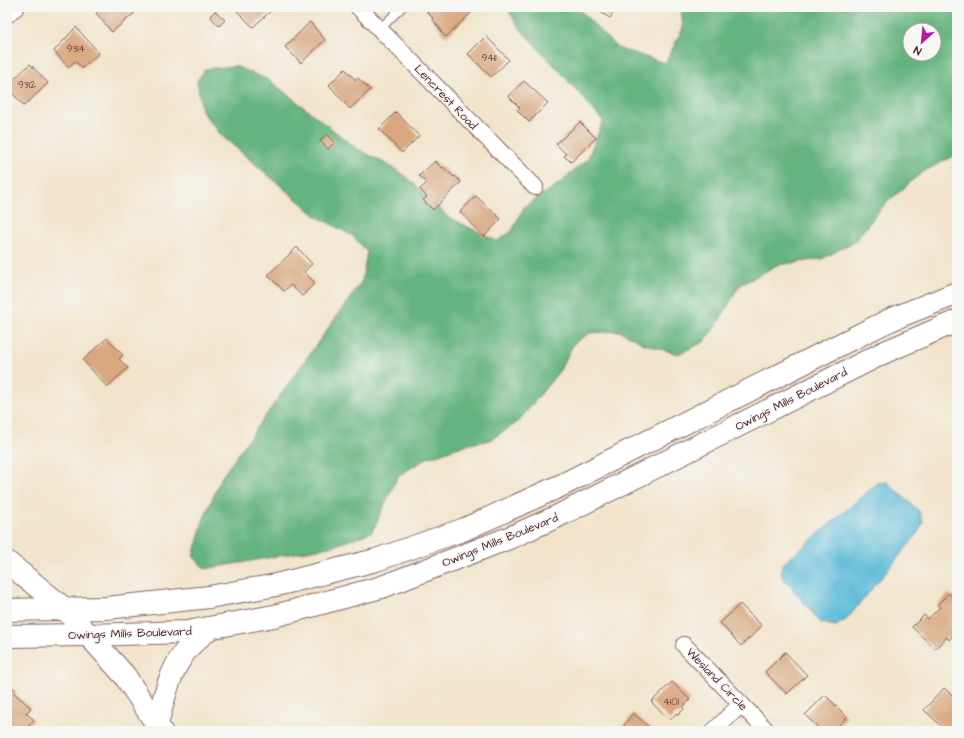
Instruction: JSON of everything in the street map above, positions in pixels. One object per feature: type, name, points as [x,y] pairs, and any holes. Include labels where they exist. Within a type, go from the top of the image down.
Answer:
[{"type":"main road","name":"Owings Mills Boulevard","points":[[7,610],[106,608],[209,597],[276,585],[376,560],[465,529],[562,485],[890,320],[957,293]]},
{"type":"main road","name":"Owings Mills Boulevard","points":[[7,636],[187,632],[274,616],[382,587],[509,538],[563,514],[886,352],[957,321]]},
{"type":"main road","points":[[7,562],[66,610],[125,676],[159,728]]},
{"type":"main road","points":[[159,728],[166,691],[174,670],[189,647],[211,627]]},
{"type":"street","points":[[7,15],[16,7]]},
{"type":"street","name":"Lencrest Road","points":[[358,7],[535,188]]},
{"type":"street","name":"Wesland Circle","points":[[684,645],[767,731]]},
{"type":"street","points":[[714,731],[742,704]]},
{"type":"lane","points":[[380,29],[402,7]]},
{"type":"green space","points":[[506,7],[577,7],[617,48],[665,63],[683,28],[681,7],[957,7],[957,154],[921,173],[883,206],[855,241],[822,259],[777,265],[739,286],[720,320],[704,342],[678,354],[644,344],[620,331],[590,333],[574,343],[560,370],[518,422],[490,440],[462,446],[427,458],[398,476],[372,532],[330,547],[205,569],[193,556],[203,521],[221,478],[362,281],[367,252],[353,236],[316,216],[221,135],[202,111],[197,81],[205,69],[235,66],[269,80],[356,148],[407,177],[448,217],[497,241],[512,231],[524,207],[560,183],[588,158],[603,121],[565,77],[521,30]]},
{"type":"water","points":[[887,482],[919,511],[923,522],[916,536],[847,619],[836,626],[821,623],[785,580],[781,574],[782,565],[878,483]]},
{"type":"building","points":[[103,7],[134,7],[137,11],[112,32],[96,13]]},
{"type":"building","points":[[233,7],[275,7],[253,27]]},
{"type":"building","points":[[430,7],[465,7],[471,13],[446,37],[440,31],[441,30],[432,19],[433,18],[426,11]]},
{"type":"building","points":[[592,7],[617,7],[610,18]]},
{"type":"building","points":[[215,11],[225,20],[219,26],[210,16]]},
{"type":"building","points":[[310,22],[325,40],[301,63],[285,47]]},
{"type":"building","points":[[76,27],[99,53],[82,68],[75,61],[68,67],[54,51]]},
{"type":"building","points":[[486,36],[509,60],[491,77],[468,54]]},
{"type":"building","points":[[30,64],[48,83],[24,106],[7,86]]},
{"type":"building","points":[[345,69],[356,80],[358,78],[370,90],[350,109],[329,85]]},
{"type":"building","points":[[524,81],[548,103],[529,122],[517,110],[520,108],[508,96]]},
{"type":"building","points":[[396,112],[419,136],[402,153],[379,129]]},
{"type":"building","points":[[580,122],[596,138],[571,162],[564,156],[566,154],[556,144]]},
{"type":"building","points":[[327,134],[335,142],[328,149],[320,141]]},
{"type":"building","points":[[435,161],[461,182],[433,210],[423,200],[427,197],[420,189],[427,183],[419,176]]},
{"type":"building","points":[[476,196],[501,219],[484,237],[460,212]]},
{"type":"building","points":[[297,247],[312,264],[304,272],[315,283],[302,296],[291,285],[284,291],[268,275]]},
{"type":"building","points":[[107,338],[123,355],[119,359],[128,368],[107,387],[83,360]]},
{"type":"building","points":[[957,592],[957,631],[949,640],[947,637],[935,649],[912,627],[924,615],[928,619],[940,607],[937,605],[949,593],[952,597]]},
{"type":"building","points":[[740,604],[762,626],[741,646],[720,623]]},
{"type":"building","points":[[785,652],[807,675],[787,694],[765,672]]},
{"type":"building","points":[[672,682],[690,700],[678,715],[677,713],[670,720],[651,702]]},
{"type":"building","points":[[7,683],[16,691],[14,693],[31,708],[26,713],[34,720],[24,731],[15,731],[7,724]]},
{"type":"building","points":[[944,688],[957,699],[957,731],[947,731],[924,710]]},
{"type":"building","points":[[825,695],[847,717],[833,731],[822,731],[805,715]]},
{"type":"building","points":[[633,713],[654,731],[620,731]]}]
